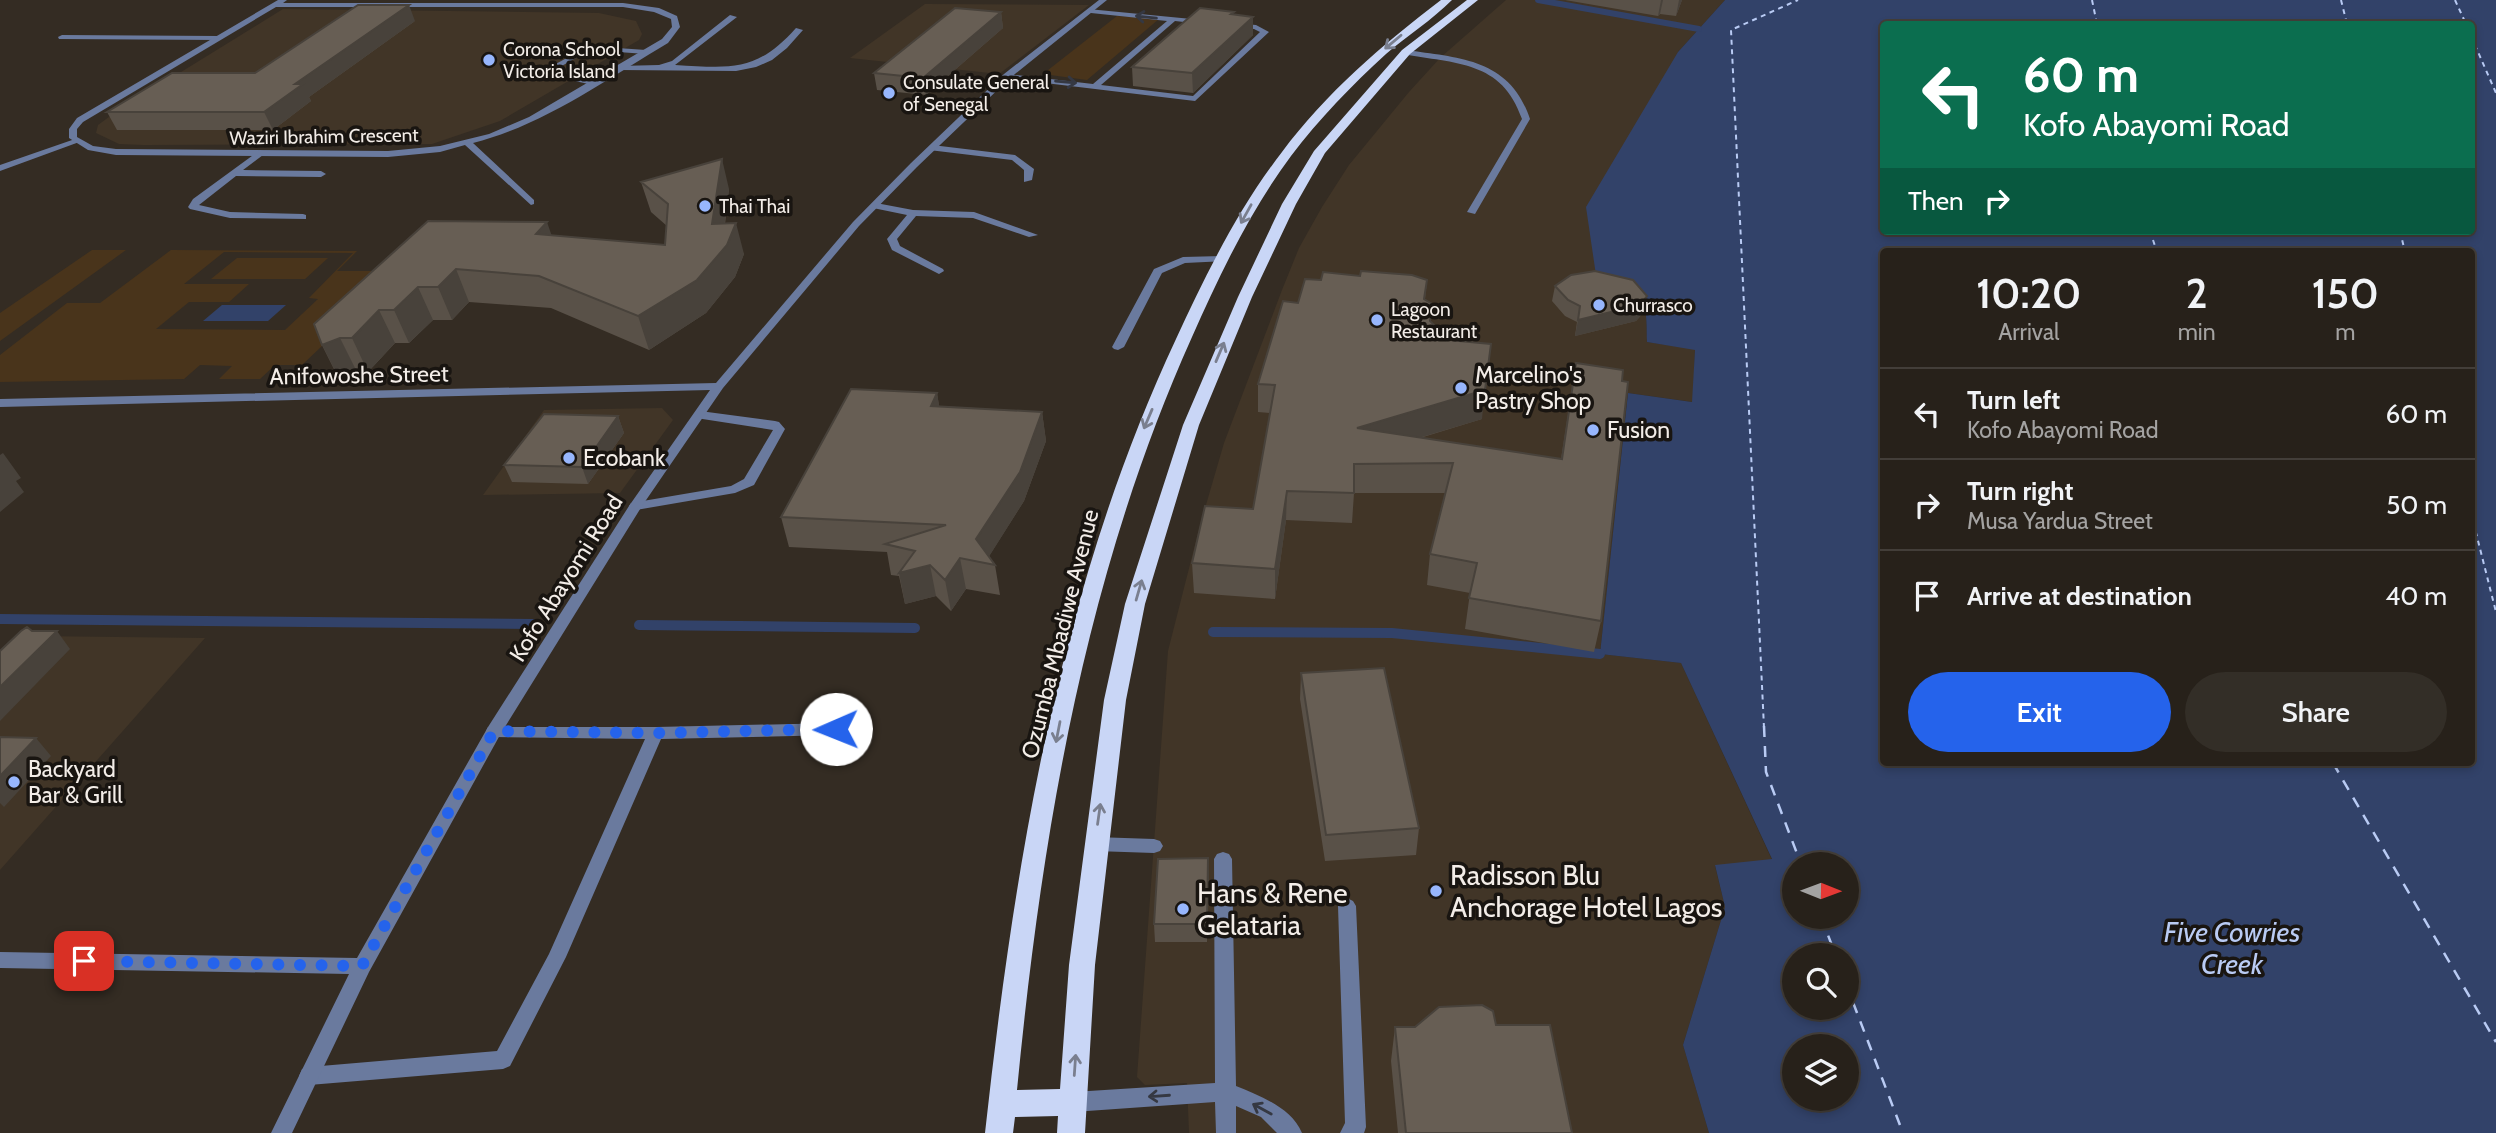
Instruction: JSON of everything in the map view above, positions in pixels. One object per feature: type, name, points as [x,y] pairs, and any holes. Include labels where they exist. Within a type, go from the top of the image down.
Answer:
[{"type":"highway","name":"Ozumba Mbadiwe Avenue","points":[[999,1133],[1021,945],[1041,818],[1090,593],[1142,433],[1182,337],[1255,198],[1323,109],[1366,64],[1447,0]]},
{"type":"highway","points":[[1071,1133],[1095,844],[1115,700],[1135,604],[1159,519],[1200,401],[1219,353],[1289,204],[1321,151],[1406,52],[1473,0]]},
{"type":"highway","points":[[1002,1104],[1073,1102]]},
{"type":"street","name":"Kofo Abayomi Road","points":[[281,1133],[362,966],[494,731],[636,506],[719,386],[856,224],[1007,76],[1103,0]]},
{"type":"street","name":"Waziri Ibrahim Crescent","points":[[279,2],[623,5],[656,10],[674,18],[676,27],[665,41],[532,119],[467,143],[388,154],[116,152],[91,148],[73,138],[73,129],[80,120],[279,2]]},
{"type":"street","points":[[1091,11],[1214,23]]},
{"type":"street","points":[[659,67],[675,63],[733,17]]},
{"type":"street","points":[[1096,85],[1172,20]]},
{"type":"street","points":[[1007,76],[1096,85],[1186,99],[1200,96],[1265,32],[1256,27],[1228,25]]},
{"type":"street","points":[[619,68],[735,70],[776,57],[799,30]]},
{"type":"street","points":[[62,37],[219,38]]},
{"type":"street","points":[[593,83],[543,73],[589,48],[646,52]]},
{"type":"street","points":[[1406,52],[1468,62],[1486,69],[1503,78],[1523,102],[1526,119],[1472,212]]},
{"type":"street","points":[[0,168],[78,141]]},
{"type":"street","points":[[467,143],[531,202]]},
{"type":"street","points":[[932,148],[1015,158],[1029,169],[1027,180]]},
{"type":"street","points":[[260,153],[196,201],[194,207],[230,215],[303,217]]},
{"type":"street","points":[[235,173],[321,174]]},
{"type":"street","points":[[876,206],[912,213],[974,215],[1033,235]]},
{"type":"street","points":[[912,213],[892,239],[896,248],[939,271]]},
{"type":"street","points":[[1118,347],[1158,271],[1183,260],[1222,259]]},
{"type":"street","name":"Anifowoshe Street","points":[[0,403],[719,386]]},
{"type":"street","points":[[636,506],[734,489],[749,482],[779,429],[775,425],[700,415]]},
{"type":"street","points":[[494,731],[656,733],[836,729]]},
{"type":"street","points":[[309,1076],[503,1060],[557,957],[656,733]]},
{"type":"street","points":[[1095,844],[1154,846]]},
{"type":"street","points":[[1223,859],[1226,1133]]},
{"type":"street","points":[[1347,906],[1356,1127],[1350,1133]]},
{"type":"street","points":[[0,960],[362,966]]},
{"type":"street","points":[[1073,1102],[1227,1092],[1268,1110],[1292,1133]]},
{"type":"shaded area","points":[[1506,0],[1725,0],[1678,52],[1640,296],[1646,304],[1647,342],[1695,349],[1693,402],[1628,393],[1600,654],[1681,663],[1772,860],[1715,866],[1725,907],[1683,1045],[1709,1133],[1189,1133],[1187,1083],[1145,1085],[1137,1077],[1168,651],[1199,529],[1224,443],[1282,290],[1299,248],[1322,207],[1349,165],[1409,92],[1440,58]]},
{"type":"shaded area","points":[[925,4],[1089,5],[999,74],[850,58]]},
{"type":"shaded area","points":[[283,9],[599,13],[636,21],[642,34],[639,40],[500,121],[432,144],[144,145],[119,144],[96,133],[98,125],[113,114]]},
{"type":"shaded area","points":[[1117,16],[1159,19],[1087,80],[1043,74]]},
{"type":"shaded area","points":[[92,250],[126,250],[0,341],[0,313]]},
{"type":"shaded area","points":[[171,250],[357,251],[337,271],[401,271],[302,365],[275,365],[260,379],[219,379],[232,366],[200,365],[184,379],[0,382],[0,355],[67,303],[100,303]],"holes":[[[224,252],[353,253],[309,298],[318,299],[285,330],[156,329],[189,302],[229,302],[249,284],[184,284]]]},
{"type":"shaded area","points":[[237,258],[328,258],[305,279],[211,279]]},
{"type":"shaded area","points":[[662,408],[673,420],[620,493],[483,495],[544,410]]},
{"type":"shaded area","points":[[33,636],[205,638],[0,870],[0,668]]},
{"type":"water","name":"Five Cowries Creek","points":[[1725,0],[2496,0],[2496,1133],[1709,1133],[1683,1045],[1725,907],[1715,865],[1772,859],[1681,663],[1600,654],[1628,393],[1692,402],[1695,350],[1647,342],[1646,313],[1640,298],[1625,290],[1597,282],[1586,207],[1678,52]]},
{"type":"water","points":[[222,305],[286,305],[268,321],[203,321]]},
{"type":"building","points":[[358,5],[409,5],[295,84],[303,84],[264,112],[107,112],[172,73],[255,73]]},
{"type":"building","points":[[955,8],[1001,12],[923,78],[874,73]]},
{"type":"building","points":[[1200,8],[1253,17],[1192,73],[1132,67]]},
{"type":"building","points":[[722,159],[712,224],[736,223],[727,245],[697,280],[638,316],[539,276],[456,269],[438,287],[418,287],[394,310],[379,310],[352,338],[340,338],[322,345],[314,324],[428,221],[547,222],[536,234],[665,245],[668,204],[641,182]]},
{"type":"building","points":[[1361,271],[1412,275],[1427,280],[1424,299],[1432,304],[1430,321],[1449,340],[1491,344],[1485,390],[1357,428],[1562,459],[1576,363],[1623,370],[1622,381],[1628,382],[1601,621],[1469,598],[1477,563],[1430,554],[1453,463],[1354,464],[1354,493],[1287,491],[1275,569],[1192,563],[1205,506],[1253,509],[1275,385],[1258,384],[1283,301],[1298,303],[1305,279],[1321,280],[1323,272],[1360,276]]},
{"type":"building","points":[[1595,271],[1633,280],[1647,296],[1640,305],[1578,320],[1580,306],[1568,300],[1555,286],[1571,275]]},
{"type":"building","points":[[851,389],[937,393],[931,406],[1042,412],[1020,472],[976,539],[995,565],[960,558],[945,580],[930,565],[899,573],[915,551],[885,544],[946,525],[781,517]]},
{"type":"building","points":[[544,414],[618,416],[582,467],[504,465]]},
{"type":"building","points":[[27,627],[32,631],[57,631],[0,687],[0,651]]},
{"type":"building","points":[[1384,668],[1419,828],[1326,835],[1301,673]]},
{"type":"building","points":[[0,737],[36,738],[0,776]]},
{"type":"building","name":"Hans & Rene Gelataria","points":[[1208,858],[1207,924],[1154,924],[1158,859]]},
{"type":"building","points":[[1482,1005],[1493,1011],[1496,1025],[1550,1025],[1572,1133],[1406,1133],[1395,1027],[1415,1027],[1439,1007]]},
{"type":"waterway","points":[[1538,0],[1699,29]]},
{"type":"waterway","points":[[0,619],[534,624]]},
{"type":"waterway","points":[[639,625],[915,628]]},
{"type":"waterway","points":[[1213,632],[1392,633],[1600,654]]},
{"type":"ferry route","points":[[1764,728],[1731,30],[1798,0]]},
{"type":"ferry route","points":[[2092,0],[2096,21]]},
{"type":"ferry route","points":[[2341,0],[2346,21]]},
{"type":"ferry route","points":[[2455,0],[2465,21]]},
{"type":"ferry route","points":[[2475,45],[2496,93]]},
{"type":"ferry route","points":[[2151,235],[2156,248]]},
{"type":"ferry route","points":[[2401,235],[2404,248]]},
{"type":"ferry route","points":[[2475,529],[2496,612]]},
{"type":"ferry route","points":[[1764,726],[1766,772],[1796,852]]},
{"type":"ferry route","points":[[2335,766],[2496,1042]]},
{"type":"ferry route","points":[[1826,929],[1831,943]]},
{"type":"ferry route","points":[[1859,1018],[1903,1133]]},
{"type":"place","name":"Corona School Victoria Island","points":[[489,60]]},
{"type":"place","name":"Consulate General of Senegal","points":[[889,93]]},
{"type":"place","name":"Thai Thai","points":[[705,206]]},
{"type":"place","name":"Churrasco","points":[[1599,305]]},
{"type":"place","name":"Lagoon Restaurant","points":[[1377,320]]},
{"type":"place","name":"Marcelino's Pastry Shop","points":[[1461,388]]},
{"type":"place","name":"Fusion","points":[[1593,430]]},
{"type":"place","name":"Ecobank","points":[[569,458]]},
{"type":"place","name":"Backyard Bar & Grill","points":[[14,782]]},
{"type":"place","name":"Radisson Blu Anchorage Hotel Lagos","points":[[1436,891]]},
{"type":"place","name":"Hans & Rene Gelataria","points":[[1183,909]]},
{"type":"route","points":[[84,961],[362,966],[494,731],[656,733],[836,729]]}]
